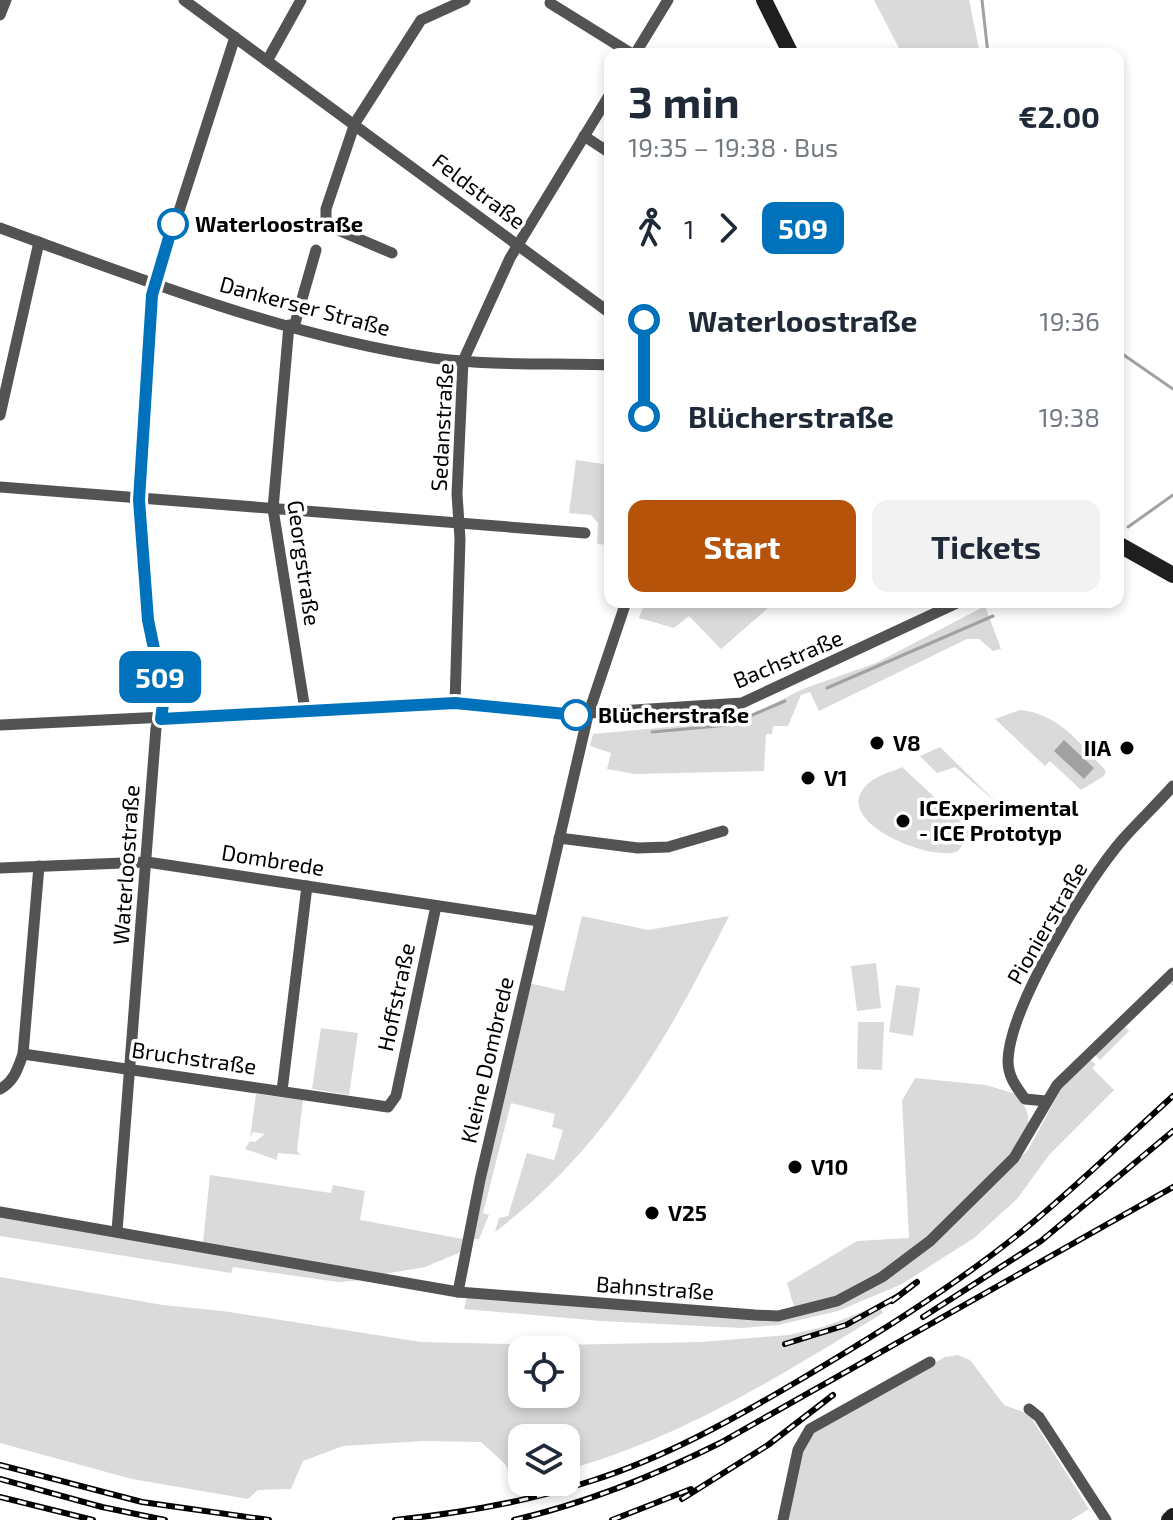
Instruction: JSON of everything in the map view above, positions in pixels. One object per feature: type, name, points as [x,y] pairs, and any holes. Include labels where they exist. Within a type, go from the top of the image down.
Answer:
[{"type":"main road","points":[[764,0],[788,48]]},
{"type":"main road","points":[[1124,547],[1173,575]]},
{"type":"street","points":[[0,15],[6,0]]},
{"type":"street","name":"Feldstraße","points":[[184,0],[604,309]]},
{"type":"street","points":[[267,61],[301,0]]},
{"type":"street","points":[[392,253],[339,233],[326,219],[326,209],[355,123],[421,20],[465,0]]},
{"type":"street","points":[[637,48],[668,0]]},
{"type":"street","points":[[550,3],[623,48]]},
{"type":"street","name":"Waterloostraße","points":[[117,1231],[132,1070],[156,728],[161,719],[164,697],[148,620],[139,500],[143,394],[154,283],[235,37]]},
{"type":"street","name":"Sedanstraße","points":[[455,703],[460,524],[457,494],[463,361],[518,245],[604,104]]},
{"type":"street","points":[[584,136],[604,149]]},
{"type":"street","name":"Dankerser Straße","points":[[0,228],[154,283],[292,326],[394,351],[463,361],[604,365]]},
{"type":"street","points":[[0,415],[39,242]]},
{"type":"street","name":"Georgstraße","points":[[305,710],[273,509],[292,326],[316,250]]},
{"type":"street","points":[[0,487],[585,533]]},
{"type":"street","points":[[588,715],[624,608]]},
{"type":"street","name":"Bachstraße","points":[[0,725],[455,703],[558,715],[742,703],[946,608]]},
{"type":"street","name":"Kleine Dombrede","points":[[458,1292],[480,1180],[588,715]]},
{"type":"street","name":"Pionierstraße","points":[[1036,1123],[1025,1099],[1014,1085],[1008,1061],[1024,1006],[1039,972],[1106,862],[1173,786]]},
{"type":"street","points":[[559,838],[638,848],[668,847],[723,831]]},
{"type":"street","name":"Dombrede","points":[[0,868],[147,862],[539,921]]},
{"type":"street","points":[[0,1089],[8,1085],[18,1070],[23,1054],[39,866]]},
{"type":"street","points":[[282,1091],[307,886]]},
{"type":"street","name":"Hoffstraße","points":[[396,1096],[436,906]]},
{"type":"street","name":"Bahnstraße","points":[[0,1212],[458,1292],[778,1316],[837,1301],[882,1277],[930,1241],[1014,1158],[1046,1101],[1076,1065],[1173,973]]},
{"type":"street","name":"Bruchstraße","points":[[23,1054],[383,1107],[391,1105],[396,1096]]},
{"type":"street","points":[[1025,1099],[1046,1101]]},
{"type":"street","points":[[783,1520],[798,1450],[810,1429],[930,1362]]},
{"type":"street","points":[[1029,1409],[1039,1417],[1106,1520]]},
{"type":"shaded area","points":[[874,0],[969,0],[979,48],[899,48]]},
{"type":"shaded area","points":[[576,460],[604,464],[604,545],[597,544],[598,523],[591,515],[569,513]]},
{"type":"shaded area","points":[[643,608],[768,608],[721,649],[689,616],[674,628],[639,618]]},
{"type":"shaded area","points":[[981,608],[986,608],[1001,649],[993,651],[979,639],[967,639],[819,711],[810,692],[801,695],[788,726],[773,726],[772,734],[766,734],[764,771],[635,774],[607,769],[611,753],[590,746],[593,734],[701,724],[755,713],[803,689],[876,663]]},
{"type":"shaded area","points":[[1020,710],[1047,717],[1058,724],[1106,771],[1104,776],[1081,790],[1050,761],[1045,766],[995,719]]},
{"type":"shaded area","points":[[1064,740],[1094,768],[1084,779],[1054,751]]},
{"type":"shaded area","points":[[940,747],[997,803],[955,767],[937,773],[920,756]]},
{"type":"shaded area","points":[[902,767],[972,832],[958,851],[946,853],[910,846],[874,827],[863,815],[858,802],[864,788],[877,778]]},
{"type":"shaded area","points":[[582,916],[648,930],[729,916],[682,1005],[631,1088],[570,1164],[495,1232],[499,1218],[508,1216],[527,1153],[554,1160],[563,1130],[552,1127],[555,1114],[511,1103],[483,1213],[489,1215],[479,1239],[473,1239],[528,983],[564,991]]},
{"type":"shaded area","points":[[876,963],[881,1008],[857,1011],[851,966]]},
{"type":"shaded area","points":[[1173,980],[1173,986],[1170,984],[1125,1027],[1129,1031],[1100,1060],[1095,1055]]},
{"type":"shaded area","points":[[896,985],[920,988],[913,1036],[889,1032]]},
{"type":"shaded area","points":[[858,1022],[884,1022],[882,1070],[857,1069]]},
{"type":"shaded area","points":[[321,1028],[358,1033],[349,1095],[312,1089]]},
{"type":"shaded area","points":[[1088,1059],[1096,1064],[1092,1068],[1114,1090],[1049,1155],[1017,1199],[974,1238],[902,1284],[838,1311],[778,1325],[742,1328],[601,1321],[464,1309],[467,1296],[769,1321],[797,1317],[787,1283],[857,1241],[909,1238],[902,1101],[915,1078],[986,1085],[1016,1094],[1028,1115],[1024,1135],[1001,1165],[929,1236],[939,1238],[1028,1150],[1062,1087]]},
{"type":"shaded area","points":[[256,1094],[303,1100],[297,1151],[301,1155],[278,1153],[277,1160],[245,1149],[250,1141],[255,1142],[265,1134],[253,1132],[250,1138]]},
{"type":"shaded area","points":[[210,1175],[331,1193],[333,1185],[365,1191],[360,1220],[463,1239],[461,1252],[425,1267],[384,1274],[203,1243]]},
{"type":"shaded area","points":[[0,1213],[365,1280],[338,1282],[233,1267],[231,1273],[0,1236]]},
{"type":"shaded area","points":[[0,1277],[163,1305],[223,1311],[421,1342],[508,1344],[508,1408],[580,1408],[580,1345],[701,1342],[788,1335],[823,1327],[879,1305],[883,1313],[730,1403],[650,1441],[580,1466],[580,1424],[508,1424],[508,1470],[481,1442],[424,1441],[343,1446],[303,1461],[291,1489],[258,1490],[248,1499],[132,1479],[0,1443]]},
{"type":"shaded area","points":[[958,1355],[970,1360],[1004,1405],[1029,1414],[1089,1509],[1071,1520],[788,1520],[802,1452],[818,1426],[945,1357]]},
{"type":"waterway","points":[[982,0],[987,48]]},
{"type":"waterway","points":[[1124,355],[1173,389]]},
{"type":"waterway","points":[[1128,527],[1173,495]]},
{"type":"waterway","points":[[827,688],[993,616]]},
{"type":"waterway","points":[[652,732],[729,725],[785,701]]},
{"type":"railway","points":[[395,1520],[494,1506],[567,1488],[645,1461],[723,1424],[854,1348],[963,1276],[1056,1203],[1173,1096]]},
{"type":"railway","points":[[923,1317],[1041,1241],[1173,1131]]},
{"type":"railway","points":[[514,1520],[619,1488],[720,1443],[1173,1187]]},
{"type":"railway","points":[[892,1301],[917,1282]]},
{"type":"railway","points":[[785,1344],[846,1325],[900,1295]]},
{"type":"railway","points":[[682,1499],[768,1445],[833,1395]]},
{"type":"railway","points":[[0,1465],[142,1502],[269,1520]]},
{"type":"railway","points":[[0,1479],[102,1507],[165,1520]]},
{"type":"railway","points":[[612,1520],[691,1489]]},
{"type":"railway","points":[[0,1497],[93,1520]]},
{"type":"bus line","name":"509","points":[[173,224],[152,295],[143,394],[139,500],[148,620],[164,697],[161,719],[455,703],[576,715]]},
{"type":"place","name":"Waterloostraße","points":[[173,224]]},
{"type":"place","name":"Blücherstraße","points":[[576,715]]},
{"type":"place","name":"V8","points":[[877,743]]},
{"type":"place","name":"IIA","points":[[1127,748]]},
{"type":"place","name":"V1","points":[[808,778]]},
{"type":"place","name":"ICExperimental - ICE Prototyp","points":[[903,821]]},
{"type":"place","name":"V10","points":[[795,1167]]},
{"type":"place","name":"V25","points":[[652,1213]]}]
